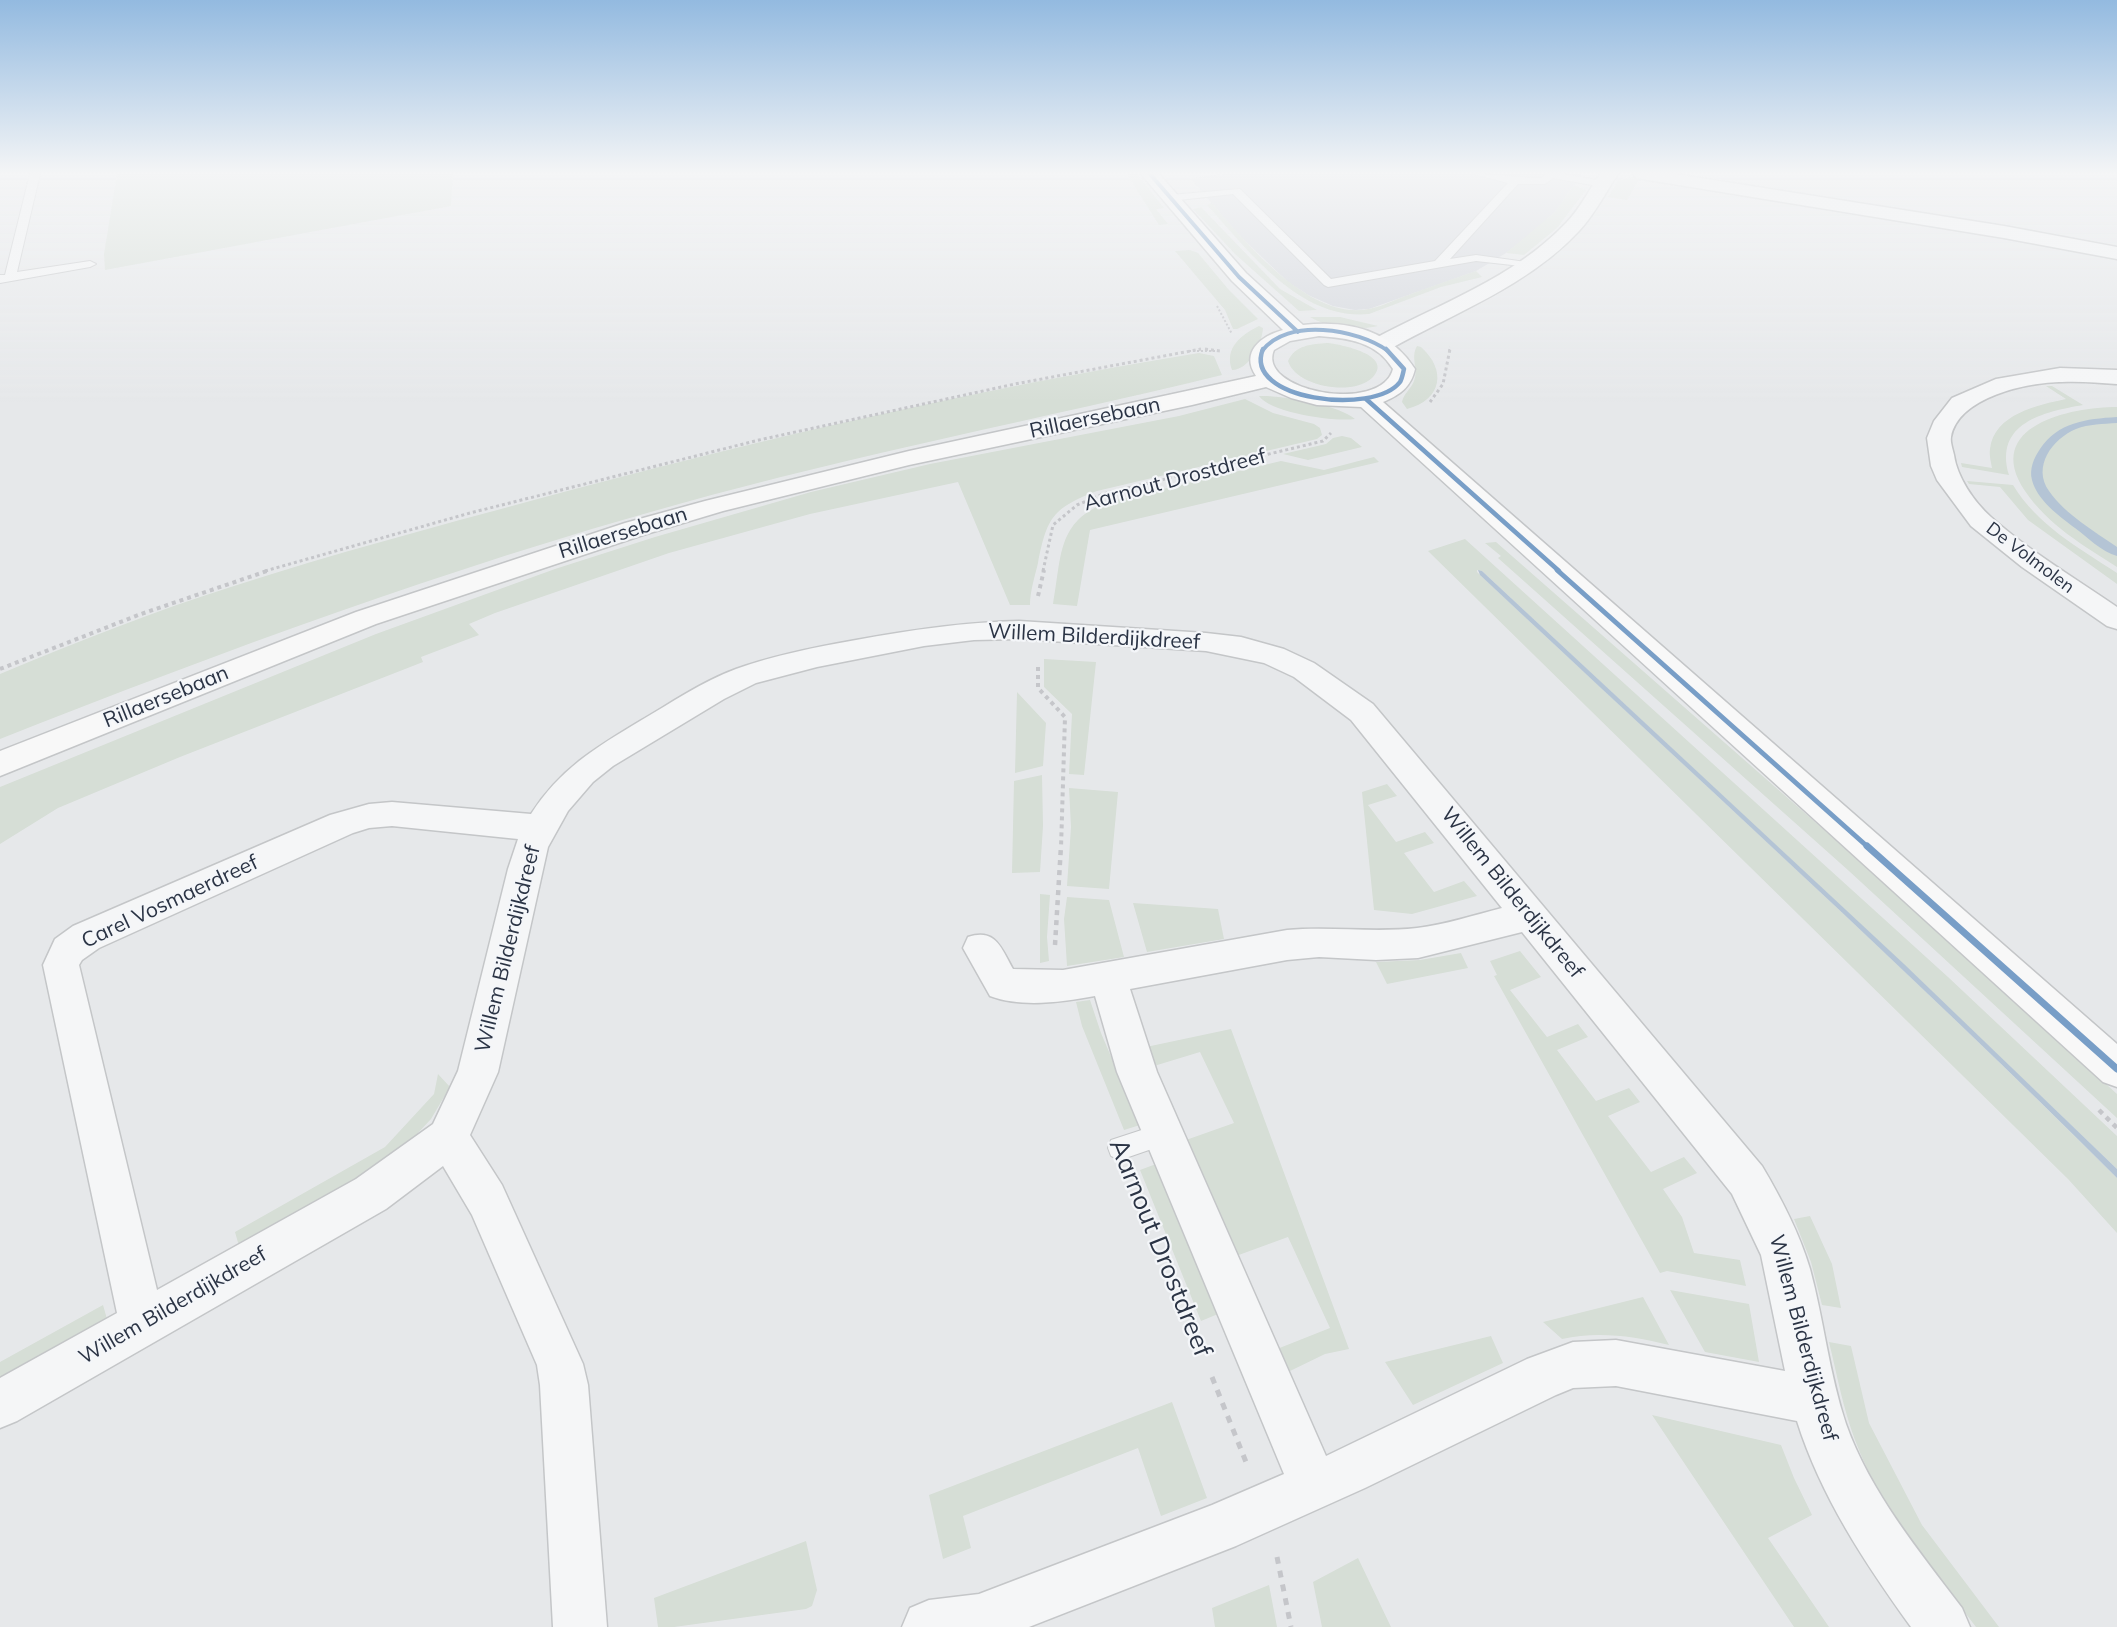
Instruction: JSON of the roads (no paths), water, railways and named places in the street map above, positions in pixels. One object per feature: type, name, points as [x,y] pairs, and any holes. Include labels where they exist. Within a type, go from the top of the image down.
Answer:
[{"type":"street","points":[[1215,250],[1239,278],[1298,332]]},
{"type":"street","points":[[1382,344],[1526,265],[1544,250]]},
{"type":"street","points":[[2098,250],[2117,253]]},
{"type":"street","points":[[1319,330],[1342,332],[1382,344],[1397,356],[1404,369],[1400,382],[1387,392],[1366,399],[1339,401],[1312,398],[1287,390],[1270,380],[1261,368],[1260,356],[1266,345],[1280,337],[1298,332],[1319,330]]},
{"type":"street","name":"De Volmolen","points":[[2117,378],[2060,375],[2004,384],[1960,403],[1946,421],[1939,438],[1949,480],[1980,521],[2031,561],[2117,620]]},
{"type":"street","name":"Rillaersebaan","points":[[0,764],[366,618],[634,529],[725,503],[909,458],[1270,380]]},
{"type":"street","points":[[1366,399],[2117,1069]]},
{"type":"street","name":"Willem Bilderdijkdreef","points":[[0,1404],[371,1194],[448,1138],[478,1072],[531,847],[556,802],[582,774],[602,758],[713,692],[746,676],[785,664],[924,637],[974,631],[1038,631],[1218,644],[1274,656],[1304,670],[1362,712],[1747,1180],[1773,1227],[1787,1266],[1816,1401],[1830,1445],[1868,1522],[1943,1627]]},
{"type":"street","name":"Carel Vosmaerdreef","points":[[142,1324],[62,964],[68,950],[96,933],[342,824],[369,816],[392,814],[540,828]]},
{"type":"street","points":[[981,948],[1003,985],[1063,986],[1319,942],[1376,945],[1418,943],[1530,916]]},
{"type":"street","name":"Aarnout Drostdreef","points":[[1108,978],[1137,1072],[1314,1486]]},
{"type":"street","points":[[448,1138],[487,1200],[560,1364],[564,1385],[580,1627]]},
{"type":"street","points":[[929,1627],[979,1620],[1264,1508],[1544,1376],[1573,1365],[1616,1363],[1816,1401]]},
{"type":"lane","points":[[13,250],[5,278],[90,264]]},
{"type":"lane","points":[[1295,250],[1328,283],[1476,258],[1526,265]]},
{"type":"lane","points":[[1438,265],[1452,250]]},
{"type":"lane","points":[[1120,1148],[1163,1134]]},
{"type":"water","points":[[1478,570],[1482,571],[1904,964],[2117,1169],[2117,1178],[1881,949],[1480,575]]},
{"type":"waterway","points":[[2117,420],[2074,426],[2056,436],[2040,457],[2037,471],[2038,481],[2050,500],[2072,520],[2117,552]]}]
